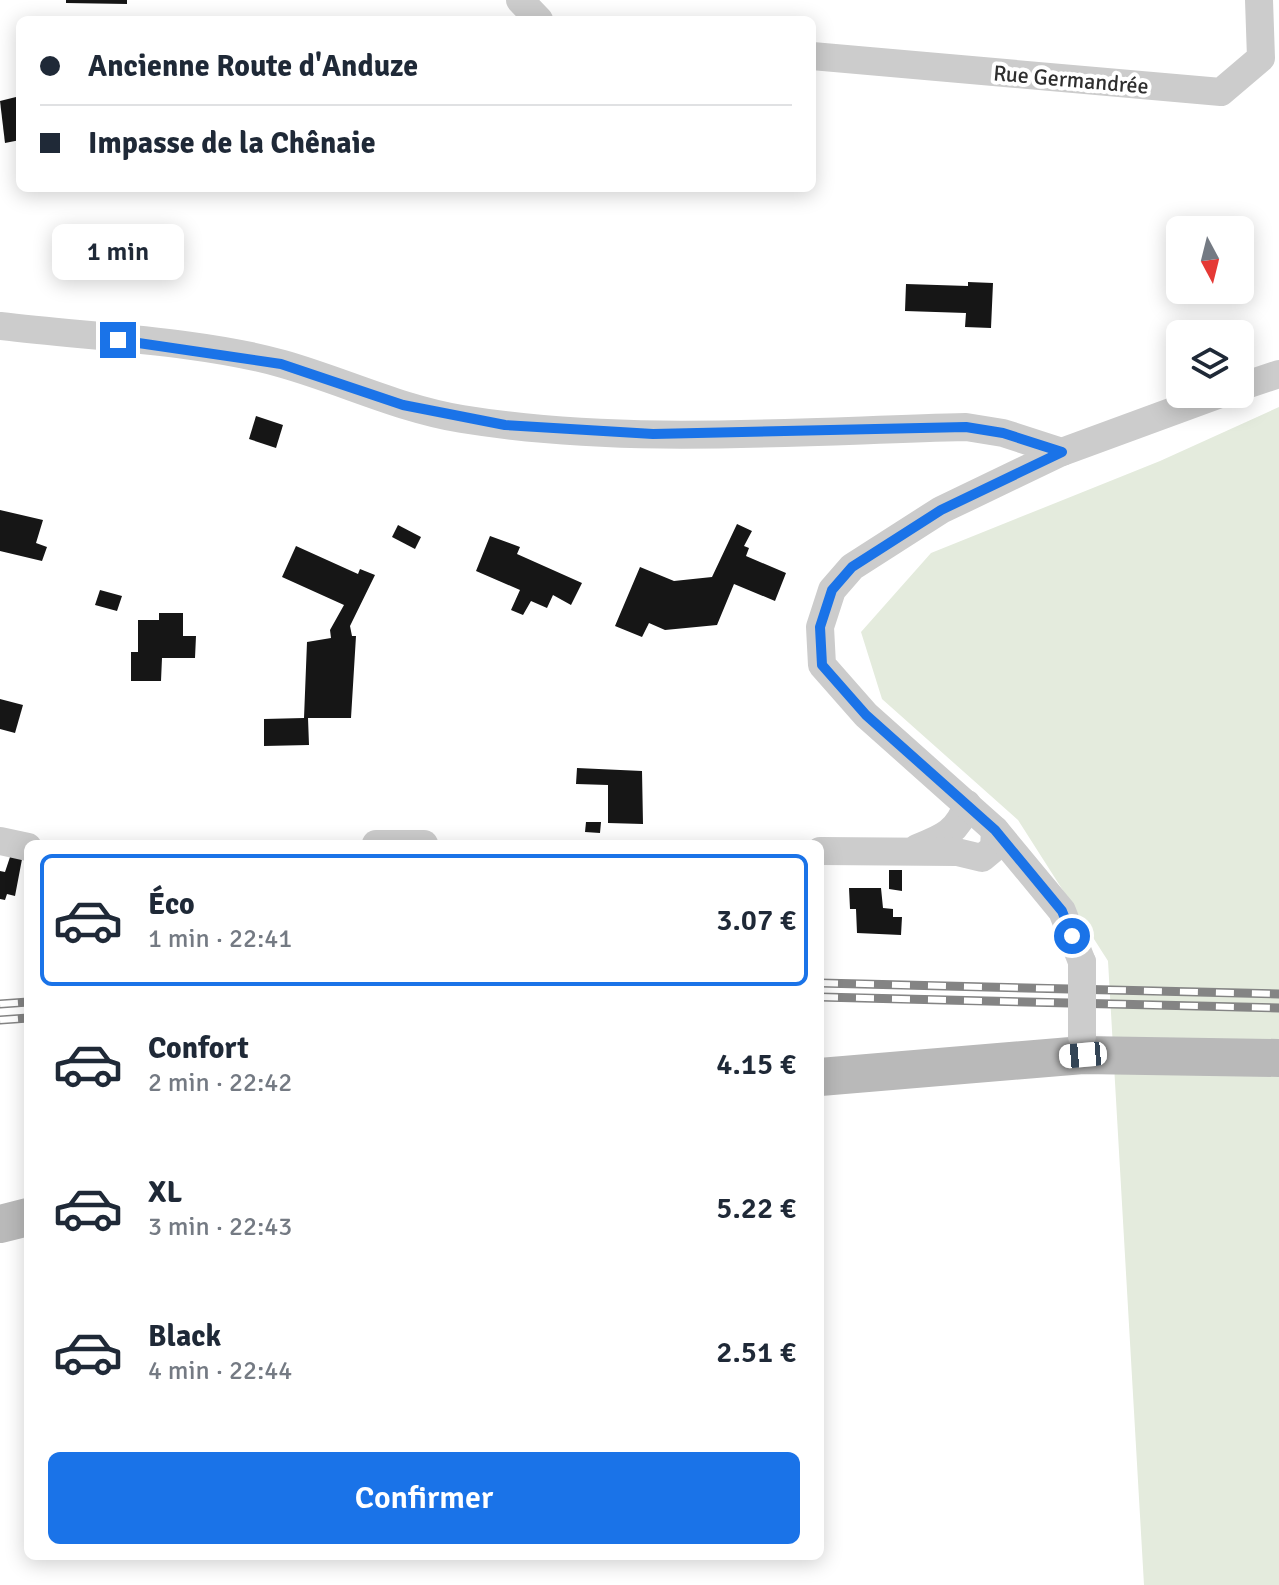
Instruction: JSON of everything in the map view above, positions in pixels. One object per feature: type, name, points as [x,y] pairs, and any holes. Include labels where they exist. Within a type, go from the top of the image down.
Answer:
[{"type":"main road","points":[[824,1077],[1083,1046],[1279,1058]]},
{"type":"main road","points":[[0,1224],[24,1218]]},
{"type":"street","points":[[520,0],[535,16]]},
{"type":"street","name":"Rue Germandrée","points":[[816,56],[1221,92],[1261,58],[1259,0]]},
{"type":"street","points":[[0,326],[203,350],[281,364],[403,405],[505,425],[653,434],[966,427],[1003,433],[1062,452]]},
{"type":"street","points":[[1254,382],[1279,374]]},
{"type":"street","points":[[1083,1046],[1082,962],[1062,911],[995,830],[866,715],[822,665],[820,627],[832,590],[852,567],[941,510],[1062,452],[1182,408]]},
{"type":"street","points":[[910,851],[951,833],[962,821],[967,804]]},
{"type":"street","points":[[824,851],[957,852],[982,858],[994,848],[995,830]]},
{"type":"street","points":[[0,841],[24,846]]},
{"type":"shaded area","points":[[1279,407],[1279,1585],[1144,1585],[1108,961],[1018,820],[882,699],[861,632],[931,553],[1160,461]]},
{"type":"building","points":[[66,0],[127,0],[127,4],[66,3]]},
{"type":"building","points":[[16,97],[16,141],[5,143],[0,101]]},
{"type":"building","points":[[968,282],[993,283],[991,328],[965,327],[966,313],[905,311],[906,284],[968,286]]},
{"type":"building","points":[[256,416],[283,425],[276,448],[249,439]]},
{"type":"building","points":[[0,510],[43,520],[36,543],[47,547],[42,561],[0,551]]},
{"type":"building","points":[[737,524],[752,531],[744,546],[749,548],[746,556],[786,573],[775,601],[734,584],[717,625],[665,630],[649,623],[642,637],[615,626],[640,567],[674,581],[712,577]]},
{"type":"building","points":[[398,525],[421,537],[415,549],[392,537]]},
{"type":"building","points":[[490,536],[520,547],[517,554],[582,583],[571,605],[553,595],[547,608],[531,601],[523,615],[511,610],[520,590],[476,571]]},
{"type":"building","points":[[296,546],[358,574],[360,569],[375,575],[350,626],[352,636],[356,636],[351,718],[308,718],[309,745],[264,746],[264,719],[304,718],[307,642],[331,638],[330,630],[344,605],[282,577]]},
{"type":"building","points":[[100,590],[122,596],[117,611],[95,605]]},
{"type":"building","points":[[159,613],[183,613],[183,636],[196,636],[195,658],[162,658],[161,681],[131,681],[131,652],[138,652],[138,620],[159,620]]},
{"type":"building","points":[[0,699],[23,705],[15,733],[0,729]]},
{"type":"building","points":[[577,768],[642,771],[643,824],[608,823],[608,785],[576,784]]},
{"type":"building","points":[[586,822],[601,822],[600,833],[585,832]]},
{"type":"building","points":[[12,851],[23,854],[15,896],[7,894],[5,900],[0,899],[0,871],[5,872]]},
{"type":"building","points":[[889,870],[902,870],[902,891],[889,889]]},
{"type":"building","points":[[849,888],[881,888],[883,908],[893,909],[893,917],[902,917],[901,935],[857,933],[856,909],[850,909]]},
{"type":"railway","points":[[824,983],[1279,994]]},
{"type":"railway","points":[[824,997],[1279,1008]]},
{"type":"railway","points":[[0,1004],[24,1002]]},
{"type":"railway","points":[[0,1020],[24,1018]]},
{"type":"route","points":[[118,340],[203,350],[281,364],[403,405],[460,419],[505,425],[653,434],[966,427],[1003,433],[1062,452],[998,480],[941,510],[852,567],[832,590],[820,627],[822,665],[866,715],[995,830],[1062,911],[1072,936]]}]
